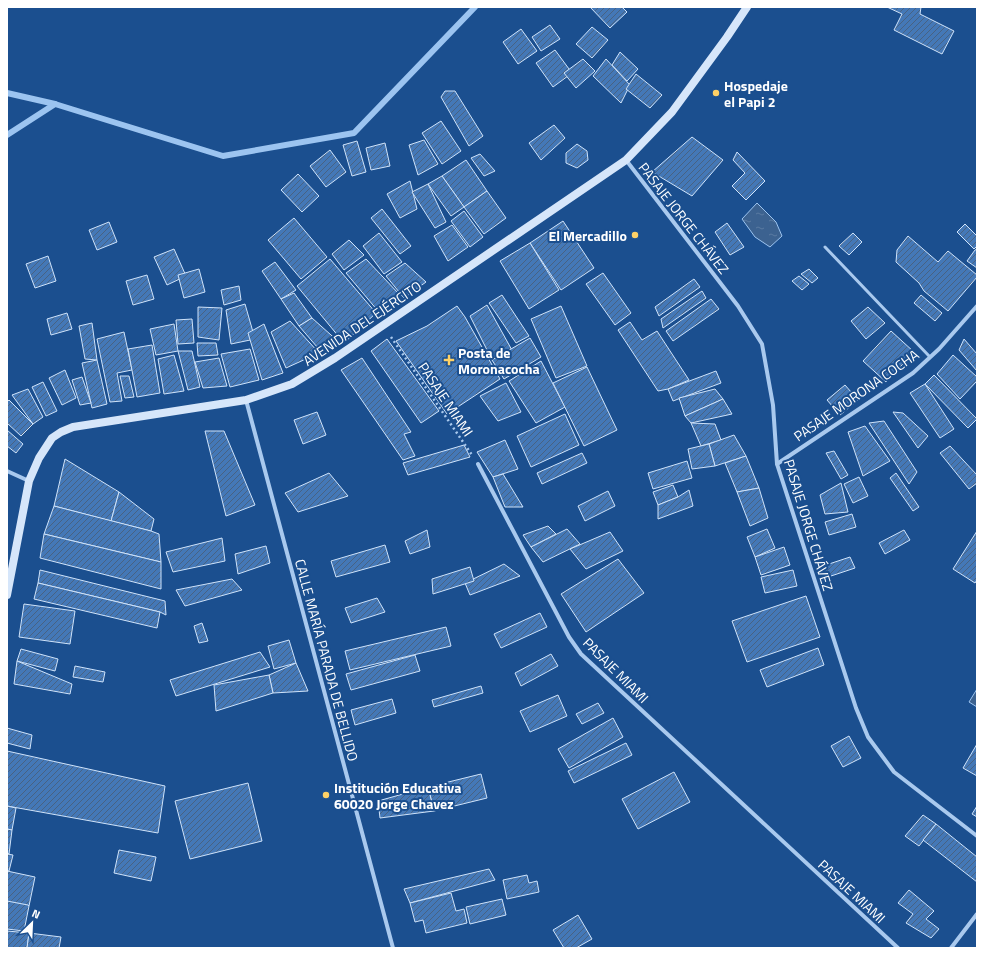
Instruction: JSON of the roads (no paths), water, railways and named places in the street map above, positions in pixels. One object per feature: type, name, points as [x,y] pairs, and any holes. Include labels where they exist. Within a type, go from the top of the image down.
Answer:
[{"type":"main road","name":"AVENIDA DEL EJÉRCITO","points":[[7,595],[29,481],[39,458],[52,438],[73,427],[246,400],[292,384],[335,358],[626,160],[672,112],[747,7]]},
{"type":"street","name":"PASAJE JORGE CHÁVEZ","points":[[626,160],[733,300],[762,344],[773,405],[777,464],[856,708],[868,737],[894,772],[977,836]]},
{"type":"street","name":"PASAJE MORONA COCHA","points":[[777,464],[913,373],[930,357],[977,306]]},
{"type":"street","name":"CALLE MARÍA PARADA DE BELLIDO","points":[[246,400],[393,948]]},
{"type":"street","name":"PASAJE MIAMI","points":[[478,464],[569,637],[581,654],[898,948]]},
{"type":"street","points":[[7,470],[29,481]]},
{"type":"street","points":[[951,948],[977,914]]},
{"type":"lane","points":[[825,247],[930,357]]},
{"type":"water","points":[[757,203],[776,222],[782,236],[770,247],[755,237],[742,219]]},
{"type":"water","points":[[977,689],[977,707],[969,702]]},
{"type":"waterway","points":[[7,135],[55,104],[223,156],[354,133],[475,7]]},
{"type":"waterway","points":[[7,93],[55,104]]},
{"type":"place","name":"Hospedaje el Papi 2","points":[[716,93]]},
{"type":"place","name":"El Mercadillo","points":[[635,235]]},
{"type":"place","name":"Posta de Moronacocha","points":[[449,360]]},
{"type":"place","name":"Institución Educativa 60020 Jorge Chavez","points":[[326,795]]}]
